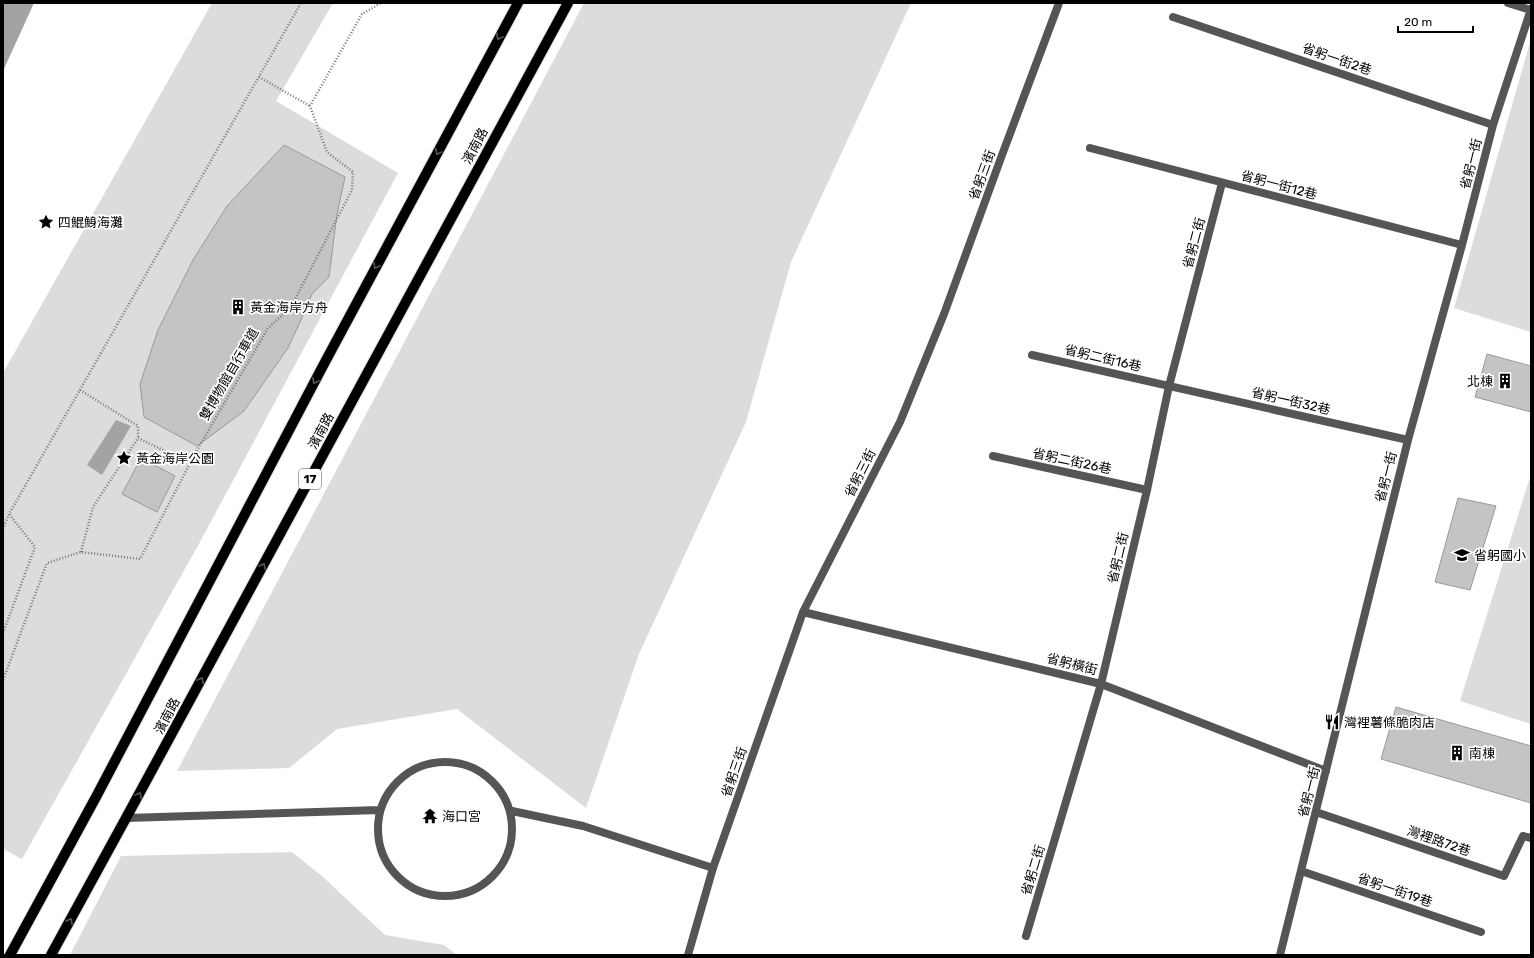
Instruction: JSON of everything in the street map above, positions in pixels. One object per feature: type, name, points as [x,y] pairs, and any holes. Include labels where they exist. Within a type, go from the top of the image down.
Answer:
[{"type":"main road","name":"濱南路","points":[[10,955],[96,798],[325,362],[518,3]]},
{"type":"main road","name":"濱南路","points":[[51,955],[568,3]]},
{"type":"street","name":"省躬三街","points":[[688,955],[713,868],[803,612],[900,422],[944,314],[1004,148],[1059,3]]},
{"type":"street","points":[[1508,3],[1531,9]]},
{"type":"street","name":"省躬一街","points":[[1280,955],[1408,440],[1462,246],[1493,125],[1531,9]]},
{"type":"street","name":"省躬一街2巷","points":[[1173,16],[1493,125]]},
{"type":"street","name":"省躬一街12巷","points":[[1090,148],[1462,246]]},
{"type":"street","name":"省躬二街","points":[[1026,936],[1101,684],[1147,490],[1169,386],[1222,183]]},
{"type":"street","name":"省躬二街16巷","points":[[1032,355],[1169,386]]},
{"type":"street","name":"省躬一街32巷","points":[[1169,386],[1408,440]]},
{"type":"street","name":"省躬二街26巷","points":[[993,456],[1147,490]]},
{"type":"street","name":"省躬橫街","points":[[803,612],[1101,684],[1326,772]]},
{"type":"street","points":[[433,761],[471,765],[501,788],[512,811],[510,854],[493,878],[468,893],[438,897],[410,887],[388,867],[378,840],[379,810],[399,777],[433,761]]},
{"type":"street","points":[[126,818],[379,810]]},
{"type":"street","points":[[512,811],[583,826],[713,868]]},
{"type":"street","name":"灣裡路72巷","points":[[1316,812],[1504,876],[1523,836],[1531,838]]},
{"type":"street","name":"省躬一街19巷","points":[[1301,871],[1480,932]]},
{"type":"path","points":[[3,529],[9,514],[302,3]]},
{"type":"path","points":[[259,77],[310,106],[362,14],[381,3]]},
{"type":"path","name":"雙博物館自行車道","points":[[3,680],[47,563],[81,552],[140,559],[190,463],[268,328],[291,307],[352,190],[353,172],[327,152],[310,106]]},
{"type":"path","points":[[80,390],[138,426],[138,438],[93,507],[81,552]]},
{"type":"path","points":[[138,438],[190,463]]},
{"type":"path","points":[[3,633],[35,546],[9,514]]},
{"type":"shaded area","points":[[3,3],[34,3],[3,71]]},
{"type":"shaded area","name":"黃金海岸公園","points":[[212,3],[333,3],[276,101],[398,173],[200,542],[22,859],[3,849],[3,373]]},
{"type":"shaded area","points":[[584,3],[911,3],[791,262],[746,422],[639,654],[586,808],[457,709],[337,729],[289,768],[177,771]]},
{"type":"shaded area","points":[[1531,39],[1531,332],[1454,308]]},
{"type":"shaded area","points":[[116,420],[131,426],[102,475],[87,465]]},
{"type":"shaded area","points":[[1531,474],[1531,724],[1460,701]]},
{"type":"shaded area","points":[[292,852],[323,877],[385,935],[444,945],[457,955],[70,955],[121,856]]},
{"type":"building","name":"黃金海岸方舟","points":[[284,145],[345,177],[337,214],[329,277],[312,294],[288,348],[244,411],[197,446],[144,417],[140,384],[158,330],[193,260],[227,206]]},
{"type":"building","name":"北棟","points":[[1487,354],[1531,366],[1531,412],[1475,397]]},
{"type":"building","points":[[141,458],[175,476],[157,512],[122,494]]},
{"type":"building","points":[[1458,498],[1496,506],[1470,590],[1435,582]]},
{"type":"building","name":"南棟","points":[[1396,707],[1531,746],[1531,803],[1381,759]]},
{"type":"place","name":"四鯤鯓海灘","points":[[46,222]]},
{"type":"place","name":"黃金海岸方舟","points":[[238,307]]},
{"type":"place","name":"北棟","points":[[1505,381]]},
{"type":"place","name":"黃金海岸公園","points":[[124,458]]},
{"type":"place","name":"省躬國小","points":[[1462,555]]},
{"type":"place","name":"灣裡薯條脆肉店","points":[[1332,722]]},
{"type":"place","name":"南棟","points":[[1457,753]]},
{"type":"place","name":"海口宮","points":[[430,816]]}]
